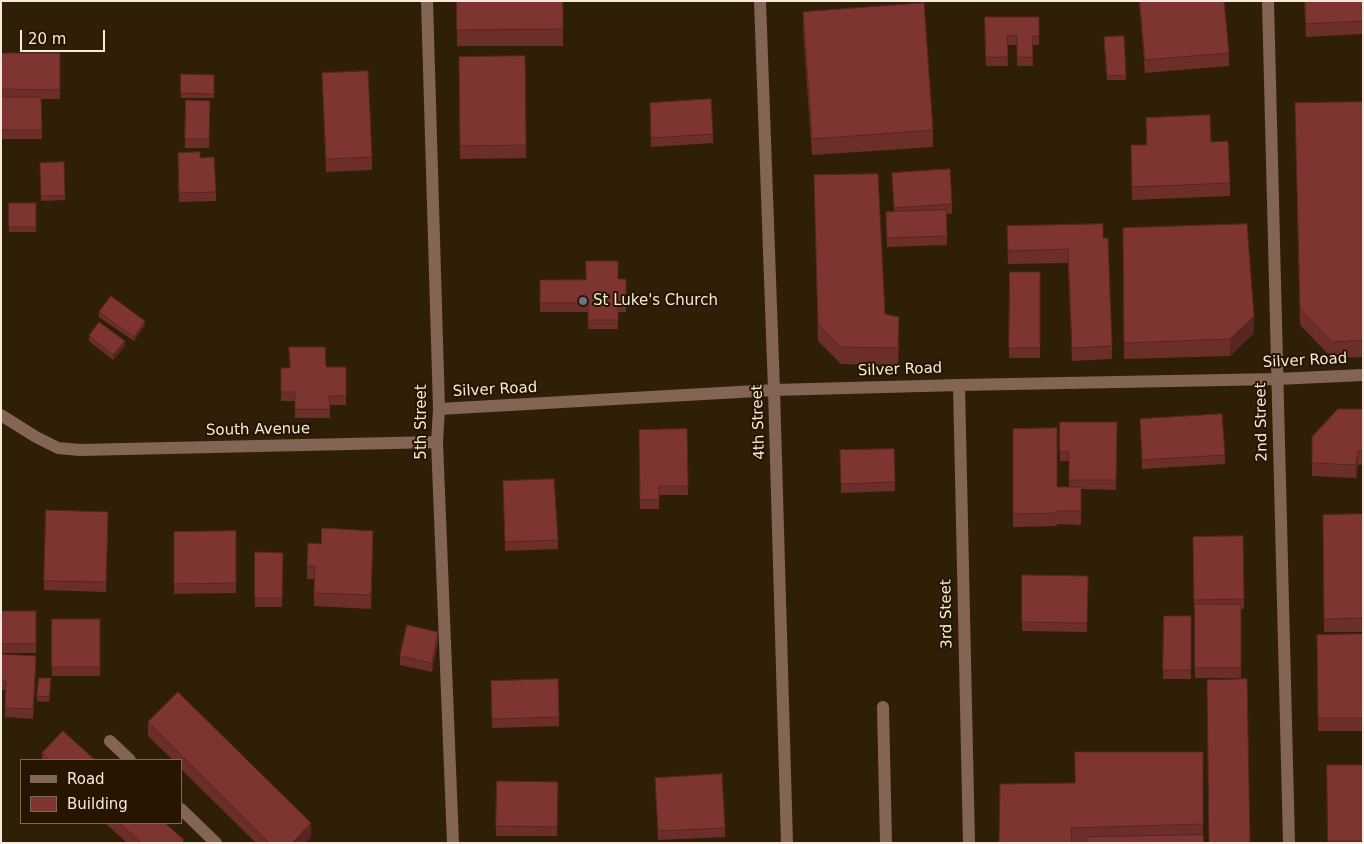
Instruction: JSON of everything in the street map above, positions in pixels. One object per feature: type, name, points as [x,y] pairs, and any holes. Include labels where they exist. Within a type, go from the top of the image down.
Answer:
[{"type":"street","name":"5th Street","points":[[427,1],[439,409],[437,442],[453,843]]},
{"type":"street","name":"4th Street","points":[[760,1],[774,390],[787,843]]},
{"type":"street","name":"2nd Street","points":[[1268,1],[1289,843]]},
{"type":"street","name":"Silver Road","points":[[439,409],[774,390],[1277,379],[1363,375]]},
{"type":"street","name":"3rd Steet","points":[[959,385],[969,843]]},
{"type":"street","name":"South Avenue","points":[[1,415],[36,437],[58,448],[80,450],[437,442]]},
{"type":"street","points":[[883,707],[886,843]]},
{"type":"street","points":[[110,741],[129,759]]},
{"type":"street","points":[[182,810],[216,843]]},
{"type":"building","points":[[457,1],[563,1],[563,29],[457,30]]},
{"type":"building","points":[[1140,1],[1224,1],[1229,53],[1145,60]]},
{"type":"building","points":[[1305,1],[1363,1],[1363,21],[1306,24]]},
{"type":"building","points":[[924,3],[933,130],[812,139],[803,12]]},
{"type":"building","points":[[985,17],[1039,17],[1039,36],[1032,36],[1033,57],[1017,57],[1017,35],[1007,36],[1008,57],[986,57]]},
{"type":"building","points":[[1124,36],[1126,75],[1107,76],[1104,37]]},
{"type":"building","points":[[1,53],[60,53],[60,90],[1,89]]},
{"type":"building","points":[[525,56],[526,145],[460,146],[459,57]]},
{"type":"building","points":[[368,71],[372,157],[326,159],[322,73]]},
{"type":"building","points":[[181,74],[214,75],[214,94],[181,93]]},
{"type":"building","points":[[1,97],[41,97],[42,130],[1,130]]},
{"type":"building","points":[[711,99],[713,134],[651,138],[650,103]]},
{"type":"building","points":[[186,100],[210,101],[209,139],[185,139]]},
{"type":"building","points":[[1363,102],[1363,340],[1332,342],[1300,309],[1295,103]]},
{"type":"building","points":[[1210,115],[1211,142],[1228,141],[1230,183],[1132,187],[1131,145],[1147,145],[1146,118]]},
{"type":"building","points":[[200,152],[200,158],[214,157],[216,192],[179,193],[178,153]]},
{"type":"building","points":[[64,162],[65,196],[41,196],[40,163]]},
{"type":"building","points":[[950,169],[952,204],[894,208],[892,173]]},
{"type":"building","points":[[878,174],[885,314],[899,317],[898,348],[841,347],[818,324],[814,175]]},
{"type":"building","points":[[9,203],[36,203],[36,227],[9,227]]},
{"type":"building","points":[[946,210],[947,236],[887,238],[886,212]]},
{"type":"building","points":[[1103,224],[1103,238],[1108,238],[1112,346],[1072,348],[1068,249],[1008,251],[1007,226]]},
{"type":"building","points":[[1247,224],[1254,316],[1230,339],[1124,343],[1123,228]]},
{"type":"building","name":"St Luke's Church","points":[[586,261],[618,261],[618,279],[626,279],[626,303],[618,303],[618,320],[588,320],[588,303],[540,303],[540,280],[586,280]]},
{"type":"building","points":[[1010,272],[1040,272],[1040,348],[1009,348]]},
{"type":"building","points":[[111,296],[145,321],[134,337],[99,312]]},
{"type":"building","points":[[99,322],[125,341],[113,355],[89,336]]},
{"type":"building","points":[[289,347],[325,347],[326,367],[346,367],[346,396],[329,396],[330,409],[295,409],[295,392],[281,392],[281,368],[290,368]]},
{"type":"building","points":[[1338,409],[1363,409],[1363,451],[1358,451],[1356,465],[1312,463],[1312,437]]},
{"type":"building","points":[[1222,414],[1225,455],[1142,460],[1140,419]]},
{"type":"building","points":[[1060,422],[1117,422],[1116,480],[1069,480],[1069,452],[1060,452]]},
{"type":"building","points":[[1057,428],[1057,487],[1081,487],[1081,511],[1013,514],[1013,429]]},
{"type":"building","points":[[687,429],[688,486],[659,486],[659,500],[640,500],[639,430]]},
{"type":"building","points":[[894,449],[895,482],[841,484],[840,450]]},
{"type":"building","points":[[554,479],[558,540],[505,542],[503,481]]},
{"type":"building","points":[[46,510],[108,512],[106,582],[44,581]]},
{"type":"building","points":[[1363,514],[1363,618],[1324,619],[1323,515]]},
{"type":"building","points":[[322,528],[373,531],[371,595],[314,593],[315,566],[307,566],[308,543],[321,544]]},
{"type":"building","points":[[236,531],[236,583],[174,584],[174,532]]},
{"type":"building","points":[[1243,536],[1244,599],[1194,600],[1193,537]]},
{"type":"building","points":[[255,552],[283,553],[282,598],[255,598]]},
{"type":"building","points":[[1022,575],[1088,576],[1087,623],[1022,622]]},
{"type":"building","points":[[1195,604],[1241,604],[1241,668],[1195,668]]},
{"type":"building","points":[[1,611],[36,611],[36,644],[1,644]]},
{"type":"building","points":[[1164,616],[1191,616],[1191,670],[1163,670]]},
{"type":"building","points":[[52,619],[100,619],[100,667],[52,667]]},
{"type":"building","points":[[407,625],[438,632],[432,663],[400,656]]},
{"type":"building","points":[[1363,634],[1363,718],[1318,718],[1317,635]]},
{"type":"building","points":[[1,654],[36,656],[33,709],[5,708],[6,681],[1,681]]},
{"type":"building","points":[[39,678],[51,678],[49,697],[37,696]]},
{"type":"building","points":[[558,679],[559,717],[492,719],[491,681]]},
{"type":"building","points":[[1247,679],[1250,843],[1209,843],[1207,680]]},
{"type":"building","points":[[178,692],[311,823],[292,843],[269,843],[148,722]]},
{"type":"building","points":[[63,731],[94,759],[49,759],[42,753]]},
{"type":"building","points":[[1075,752],[1203,752],[1203,824],[1071,828],[1072,843],[999,843],[1000,784],[1075,783]]},
{"type":"building","points":[[1327,765],[1363,765],[1363,841],[1328,841]]},
{"type":"building","points":[[722,774],[725,828],[658,831],[655,778]]},
{"type":"building","points":[[497,781],[558,782],[557,827],[496,826]]},
{"type":"building","points":[[121,824],[166,824],[184,840],[182,843],[142,843]]},
{"type":"building","points":[[1203,835],[1204,843],[1087,843],[1087,837]]},
{"type":"place","name":"St Luke's Church","points":[[583,301]]}]
